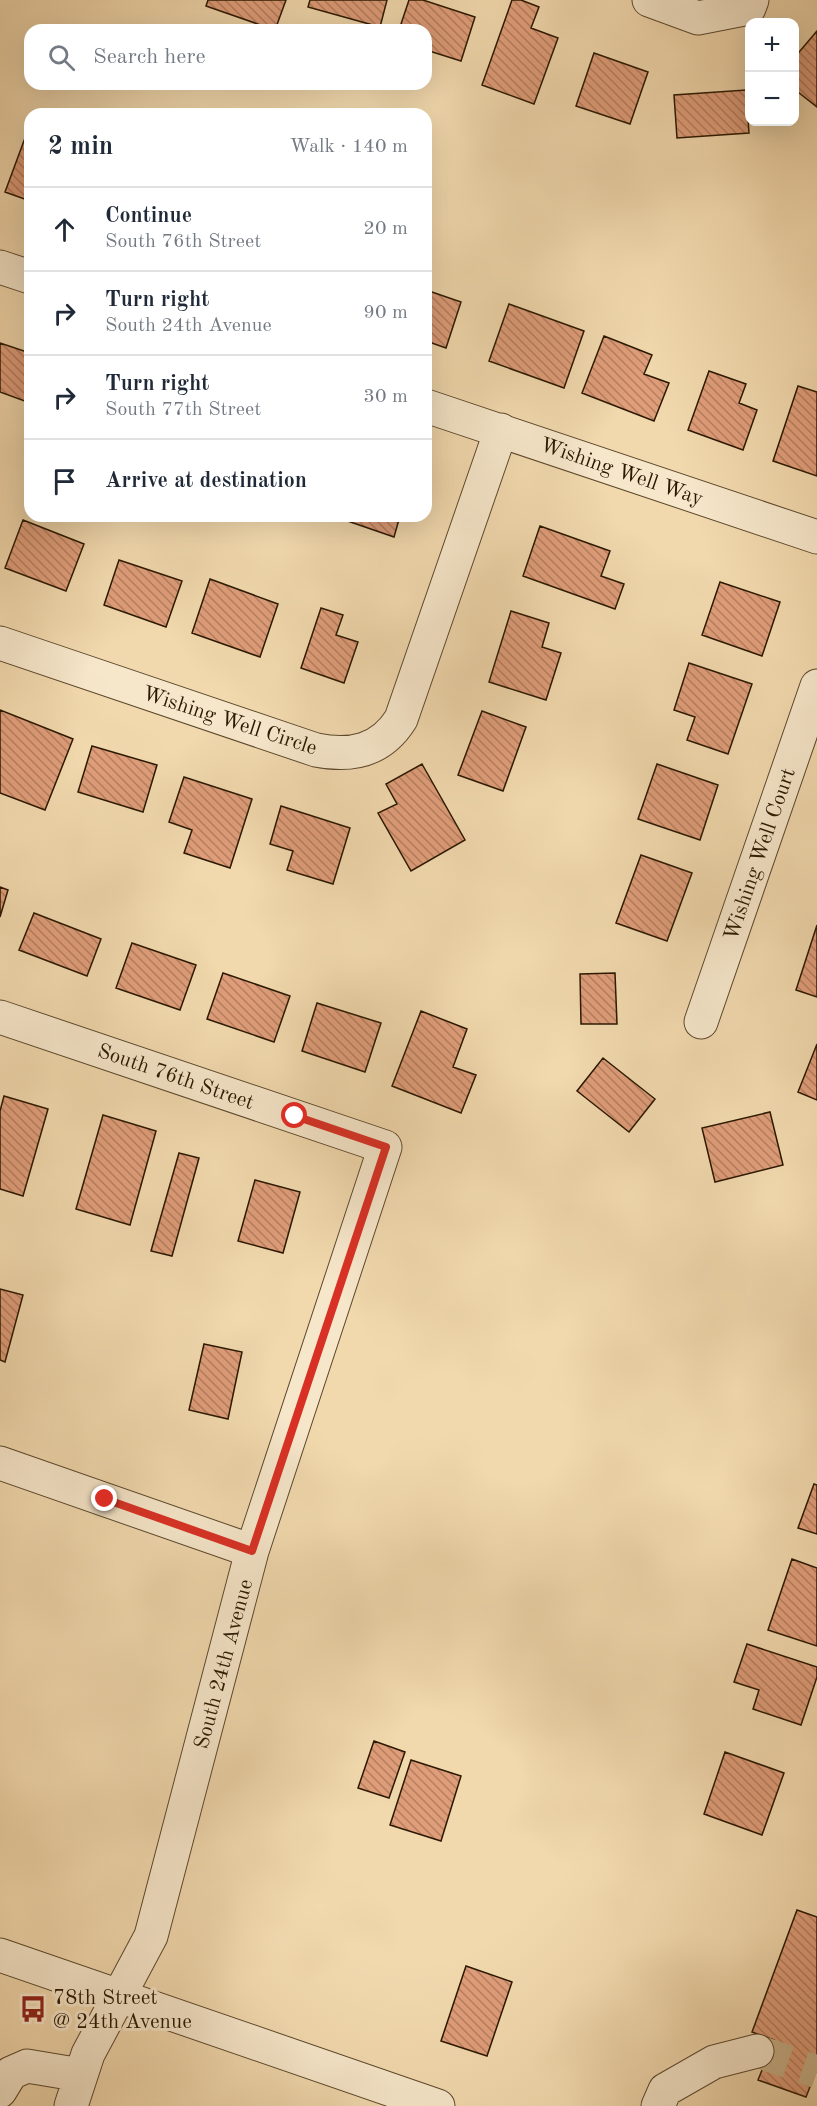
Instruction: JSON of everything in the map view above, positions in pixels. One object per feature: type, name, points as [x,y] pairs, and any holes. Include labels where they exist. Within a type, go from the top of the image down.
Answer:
[{"type":"street","points":[[649,0],[698,18],[750,4]]},
{"type":"street","points":[[0,267],[24,275]]},
{"type":"street","name":"Wishing Well Way","points":[[432,408],[817,537]]},
{"type":"street","name":"Wishing Well Circle","points":[[0,643],[316,750],[343,754],[371,746],[394,731],[402,719],[501,430]]},
{"type":"street","name":"Wishing Well Court","points":[[701,1022],[817,686]]},
{"type":"street","name":"South 76th Street","points":[[0,1017],[386,1147]]},
{"type":"street","name":"South 24th Avenue","points":[[71,2106],[88,2054],[151,1936],[252,1551],[386,1147]]},
{"type":"street","points":[[0,1463],[252,1551]]},
{"type":"street","points":[[0,1955],[438,2106]]},
{"type":"street","points":[[658,2106],[665,2090],[714,2061],[757,2051]]},
{"type":"street","points":[[0,2091],[11,2073],[27,2066],[81,2075]]},
{"type":"building","points":[[208,0],[286,0],[277,24],[258,24],[206,6]]},
{"type":"building","points":[[310,0],[387,0],[381,24],[369,24],[308,7]]},
{"type":"building","points":[[409,0],[423,0],[475,17],[461,61],[432,52],[432,24],[401,24]]},
{"type":"building","points":[[512,0],[521,0],[539,7],[531,28],[558,38],[534,104],[482,85]]},
{"type":"building","points":[[817,31],[817,107],[799,93],[799,52]]},
{"type":"building","points":[[594,53],[648,72],[630,124],[576,106]]},
{"type":"building","points":[[745,90],[745,126],[749,126],[749,133],[677,138],[674,95]]},
{"type":"building","points":[[24,141],[24,199],[5,192]]},
{"type":"building","points":[[432,292],[461,302],[446,348],[432,343]]},
{"type":"building","points":[[509,304],[584,331],[564,388],[489,361]]},
{"type":"building","points":[[604,336],[652,355],[644,374],[669,383],[654,421],[582,393]]},
{"type":"building","points":[[0,343],[24,351],[24,401],[0,392]]},
{"type":"building","points":[[709,371],[746,384],[739,403],[757,410],[743,450],[688,430]]},
{"type":"building","points":[[798,386],[817,392],[817,476],[773,461]]},
{"type":"building","points":[[23,520],[84,544],[66,591],[5,568]]},
{"type":"building","points":[[351,522],[398,522],[394,537]]},
{"type":"building","points":[[540,526],[610,551],[601,576],[624,584],[615,609],[523,576]]},
{"type":"building","points":[[119,560],[182,581],[166,627],[104,605]]},
{"type":"building","points":[[210,579],[278,604],[260,657],[192,633]]},
{"type":"building","points":[[720,582],[780,602],[762,656],[702,635]]},
{"type":"building","points":[[321,608],[343,615],[336,635],[358,642],[344,683],[301,668]]},
{"type":"building","points":[[511,611],[549,623],[542,647],[561,653],[546,700],[489,682]]},
{"type":"building","points":[[689,663],[752,684],[728,754],[687,740],[695,717],[674,710]]},
{"type":"building","points":[[0,710],[73,739],[45,810],[0,793]]},
{"type":"building","points":[[482,711],[526,727],[503,791],[458,775]]},
{"type":"building","points":[[92,746],[157,765],[143,812],[78,792]]},
{"type":"building","points":[[422,764],[465,840],[411,871],[378,813],[397,804],[386,784]]},
{"type":"building","points":[[657,764],[718,785],[700,840],[638,819]]},
{"type":"building","points":[[184,777],[252,799],[230,868],[184,853],[192,830],[169,822]]},
{"type":"building","points":[[281,806],[350,828],[333,884],[287,870],[293,851],[270,844]]},
{"type":"building","points":[[641,855],[692,873],[667,941],[616,923]]},
{"type":"building","points":[[0,887],[8,890],[0,917]]},
{"type":"building","points":[[34,913],[101,939],[87,976],[19,950]]},
{"type":"building","points":[[817,925],[817,997],[796,990]]},
{"type":"building","points":[[132,943],[196,965],[180,1010],[116,988]]},
{"type":"building","points":[[223,973],[290,996],[274,1042],[207,1019]]},
{"type":"building","points":[[615,973],[617,1024],[581,1024],[580,974]]},
{"type":"building","points":[[317,1003],[381,1023],[365,1072],[302,1051]]},
{"type":"building","points":[[421,1011],[467,1029],[453,1067],[476,1075],[461,1113],[392,1086]]},
{"type":"building","points":[[817,1044],[817,1100],[798,1092]]},
{"type":"building","points":[[603,1058],[655,1099],[629,1132],[577,1091]]},
{"type":"building","points":[[4,1096],[48,1109],[23,1196],[0,1189],[0,1111]]},
{"type":"building","points":[[770,1112],[783,1165],[715,1182],[702,1128]]},
{"type":"building","points":[[103,1115],[156,1131],[130,1225],[76,1209]]},
{"type":"building","points":[[179,1153],[199,1158],[172,1256],[151,1251]]},
{"type":"building","points":[[255,1180],[300,1192],[283,1253],[238,1241]]},
{"type":"building","points":[[0,1289],[23,1295],[5,1362],[0,1360]]},
{"type":"building","points":[[204,1344],[242,1352],[228,1419],[189,1410]]},
{"type":"building","points":[[814,1484],[817,1485],[817,1534],[798,1528]]},
{"type":"building","points":[[792,1559],[817,1568],[817,1646],[768,1630]]},
{"type":"building","points":[[747,1644],[817,1667],[817,1677],[801,1725],[753,1709],[759,1690],[734,1682]]},
{"type":"building","points":[[374,1741],[405,1752],[389,1798],[358,1788]]},
{"type":"building","points":[[725,1752],[784,1773],[762,1835],[704,1814]]},
{"type":"building","points":[[411,1760],[461,1776],[441,1841],[390,1825]]},
{"type":"building","points":[[797,1910],[817,1917],[817,2069],[806,2097],[758,2080],[774,2040],[752,2032]]},
{"type":"building","points":[[466,1966],[512,1982],[487,2056],[441,2041]]},
{"type":"tunnel","points":[[757,2051],[817,2072]]},
{"type":"place","name":"78th Street @ 24th Avenue","points":[[33,2009]]},
{"type":"route","points":[[105,1499],[252,1551],[386,1147],[295,1116]]}]
